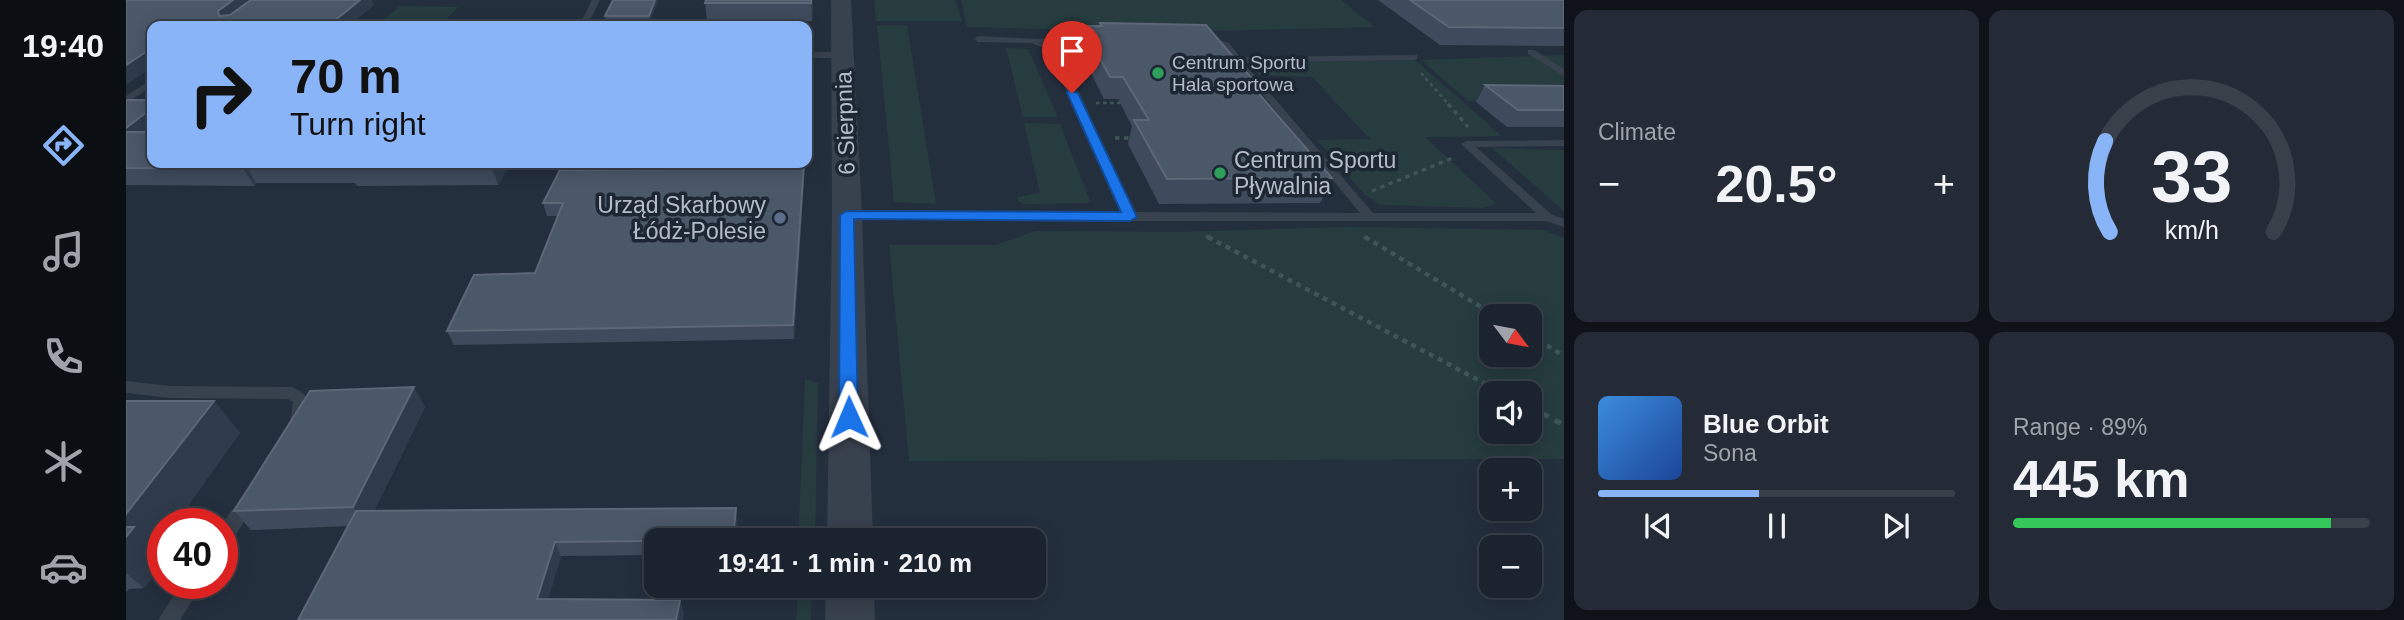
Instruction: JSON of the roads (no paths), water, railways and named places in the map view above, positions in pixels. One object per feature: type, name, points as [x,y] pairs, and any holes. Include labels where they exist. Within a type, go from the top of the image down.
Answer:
[{"type":"street","name":"6 Sierpnia","points":[[841,0],[847,215],[850,528]]},
{"type":"street","points":[[850,598],[850,620]]},
{"type":"lane","points":[[586,21],[596,0]]},
{"type":"lane","points":[[978,39],[1041,41],[1106,38]]},
{"type":"lane","points":[[1189,39],[1226,45],[1371,218]]},
{"type":"lane","points":[[1041,41],[1051,47],[1130,217]]},
{"type":"lane","points":[[812,47],[843,51]]},
{"type":"lane","points":[[812,54],[843,51]]},
{"type":"lane","points":[[1531,52],[1564,73]]},
{"type":"lane","points":[[1237,60],[1410,57]]},
{"type":"lane","points":[[126,101],[147,86]]},
{"type":"lane","points":[[1547,217],[1477,147],[1564,143]]},
{"type":"lane","points":[[847,215],[1547,217],[1564,223]]},
{"type":"lane","points":[[126,387],[170,391],[290,393],[301,400],[301,415],[289,440]]},
{"type":"lane","points":[[238,515],[259,484]]},
{"type":"lane","points":[[168,620],[182,599]]},
{"type":"place","name":"Centrum Sportu Hala sportowa","points":[[1158,73]]},
{"type":"place","name":"Centrum Sportu Pływalnia","points":[[1220,173]]},
{"type":"place","name":"Urząd Skarbowy Łódż-Polesie","points":[[780,218]]}]
